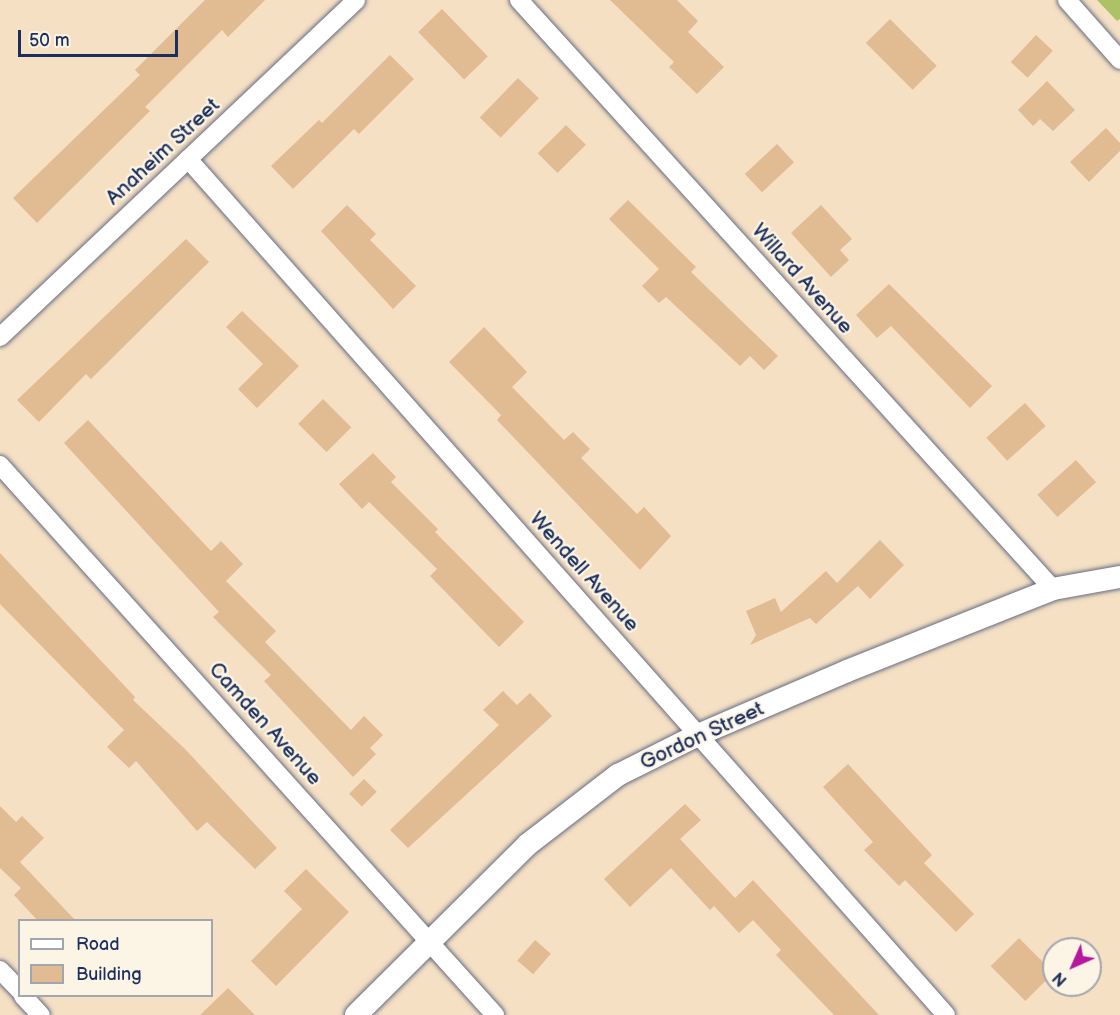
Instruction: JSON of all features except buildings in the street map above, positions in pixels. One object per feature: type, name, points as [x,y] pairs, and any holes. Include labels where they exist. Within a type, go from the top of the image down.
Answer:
[{"type":"street","name":"Anaheim Street","points":[[0,337],[356,0]]},
{"type":"street","name":"Willard Avenue","points":[[519,0],[1053,589]]},
{"type":"street","points":[[1067,0],[1118,54]]},
{"type":"street","name":"Wendell Avenue","points":[[188,159],[946,1015]]},
{"type":"street","name":"Camden Avenue","points":[[0,465],[495,1015]]},
{"type":"street","name":"Gordon Street","points":[[356,1015],[527,845],[618,775],[698,735],[1053,589],[1120,577]]},
{"type":"street","points":[[0,970],[18,989]]},
{"type":"street","points":[[24,997],[41,1015]]},
{"type":"green space","points":[[1097,0],[1120,0],[1120,19],[1117,21]]}]
